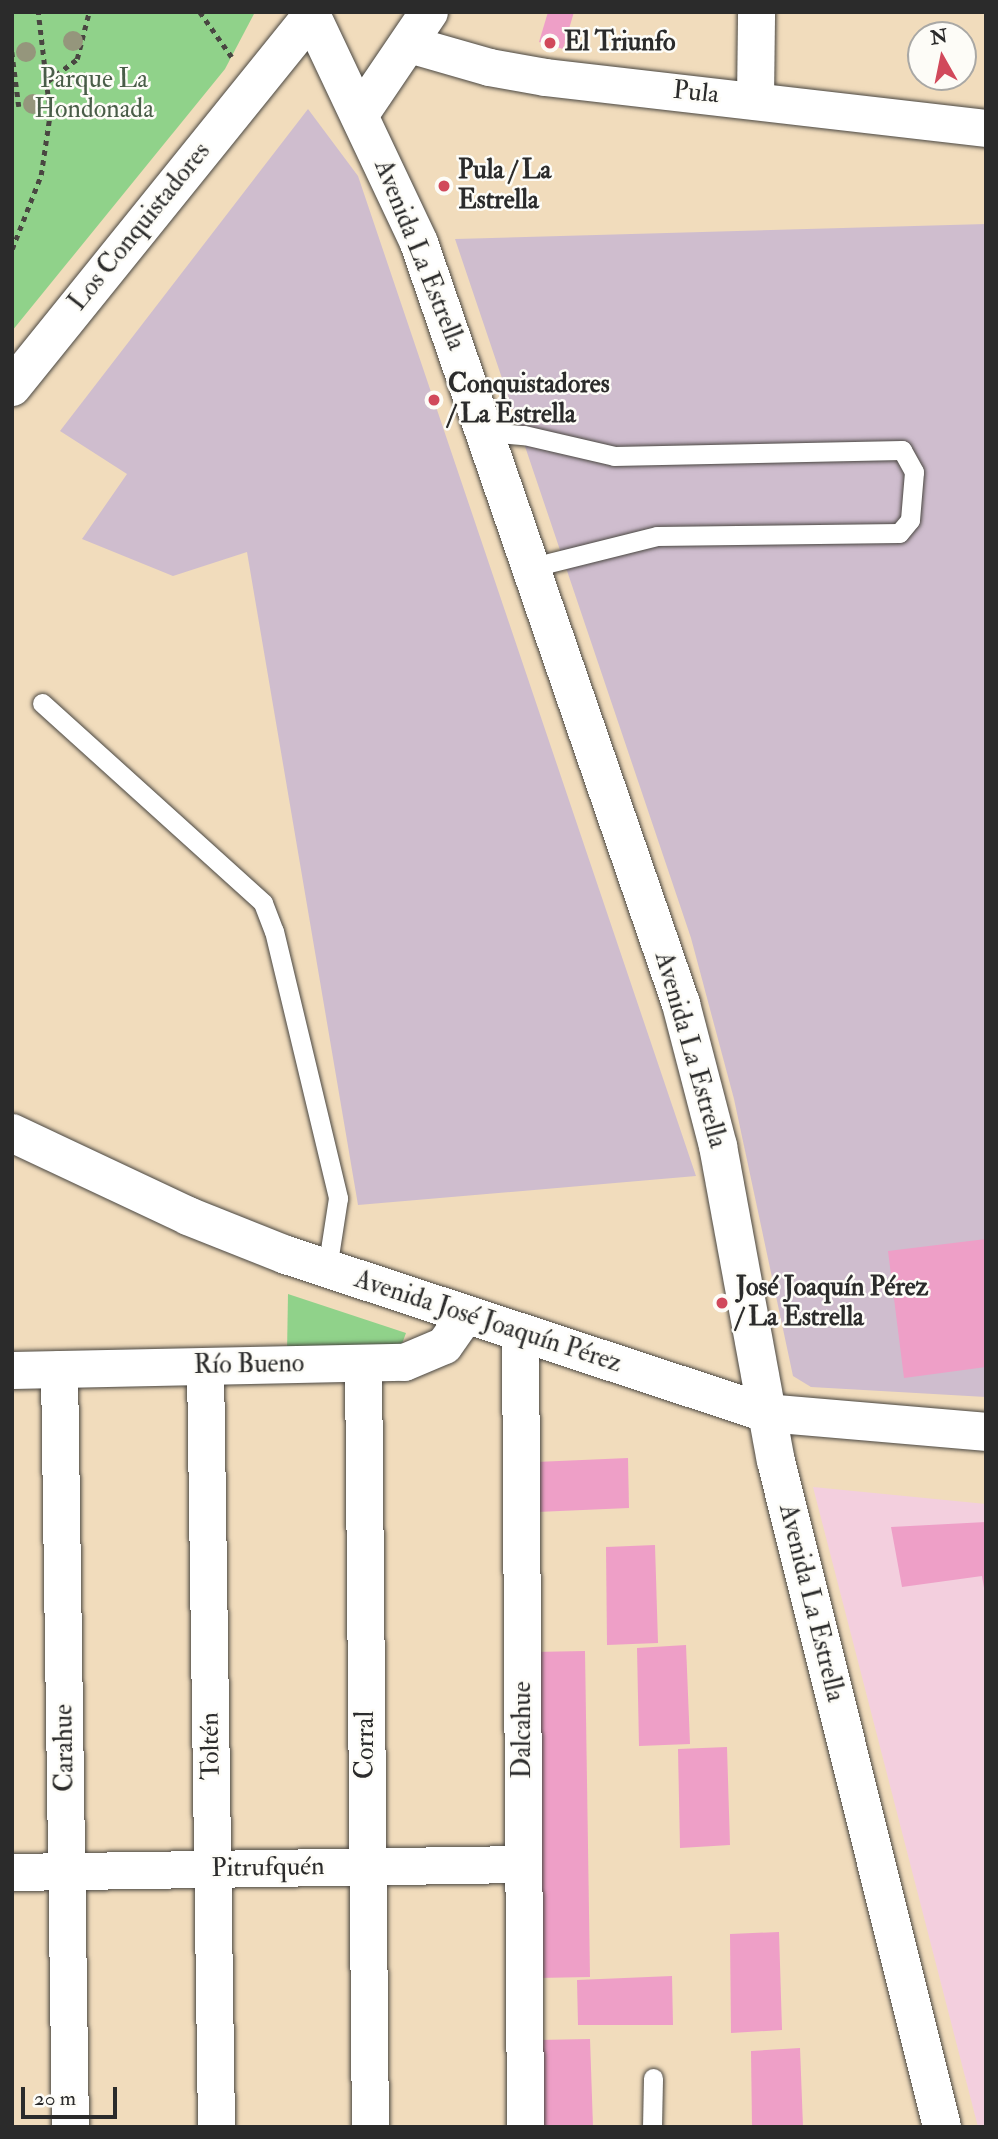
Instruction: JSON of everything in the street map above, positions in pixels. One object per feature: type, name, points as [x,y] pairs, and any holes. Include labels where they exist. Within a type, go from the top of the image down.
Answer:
[{"type":"main road","points":[[360,114],[429,12]]},
{"type":"main road","name":"Los Conquistadores","points":[[12,387],[252,65],[310,14]]},
{"type":"main road","name":"Avenida La Estrella","points":[[310,14],[407,211],[533,567],[681,1004],[703,1082],[766,1413],[942,2127]]},
{"type":"main road","points":[[252,65],[334,61]]},
{"type":"main road","name":"Avenida José Joaquín Pérez","points":[[12,1133],[188,1216],[327,1269],[766,1413],[986,1432]]},
{"type":"street","points":[[755,99],[757,12]]},
{"type":"street","name":"Pula","points":[[409,44],[489,67],[545,77],[755,99],[986,128]]},
{"type":"street","name":"Río Bueno","points":[[12,1370],[404,1362],[429,1354],[444,1345],[465,1315]]},
{"type":"street","name":"Dalcahue","points":[[520,1333],[525,2127]]},
{"type":"street","name":"Corral","points":[[363,1363],[370,2127]]},
{"type":"street","name":"Toltén","points":[[205,1366],[216,2127]]},
{"type":"street","name":"Carahue","points":[[59,1369],[70,2127]]},
{"type":"street","name":"Pitrufquén","points":[[12,1872],[523,1864]]},
{"type":"lane","points":[[486,432],[524,435],[614,456],[902,450],[914,472],[910,520],[900,533],[657,536],[533,567]]},
{"type":"lane","points":[[42,703],[263,903],[274,931],[338,1198],[327,1269]]},
{"type":"lane","points":[[652,2127],[653,2078]]},
{"type":"path","points":[[12,249],[41,175],[50,114],[38,12]]},
{"type":"path","points":[[47,82],[77,58],[89,12]]},
{"type":"path","points":[[200,12],[252,65]]},
{"type":"path","points":[[12,52],[19,107]]},
{"type":"shaded area","points":[[308,109],[358,176],[696,1176],[358,1205],[247,552],[173,576],[82,539],[127,474],[60,431]]},
{"type":"shaded area","points":[[986,224],[986,1397],[811,1387],[793,1376],[734,1099],[691,938],[455,239]]},
{"type":"shaded area","points":[[813,1487],[986,1504],[986,2127],[978,2127]]},
{"type":"green space","name":"Parque La Hondonada","points":[[12,12],[255,12],[225,69],[12,331]]},
{"type":"green space","points":[[288,1294],[406,1333],[400,1349],[287,1353]]},
{"type":"building","points":[[548,12],[574,12],[563,49],[539,42]]},
{"type":"building","points":[[986,1239],[986,1367],[904,1378],[888,1251]]},
{"type":"building","points":[[628,1458],[629,1508],[537,1512],[536,1462]]},
{"type":"building","points":[[986,1522],[986,1600],[982,1576],[902,1587],[891,1527]]},
{"type":"building","points":[[655,1545],[658,1643],[607,1645],[606,1547]]},
{"type":"building","points":[[686,1645],[690,1744],[639,1746],[637,1648]]},
{"type":"building","points":[[585,1651],[590,1977],[538,1978],[533,1652]]},
{"type":"building","points":[[727,1747],[730,1845],[680,1848],[678,1749]]},
{"type":"building","points":[[779,1932],[782,2030],[731,2033],[730,1934]]},
{"type":"building","points":[[672,1976],[673,2025],[578,2025],[577,1980]]},
{"type":"building","points":[[590,2039],[593,2127],[540,2127],[538,2040]]},
{"type":"building","points":[[800,2048],[803,2127],[752,2127],[751,2051]]},
{"type":"place","name":"El Triunfo","points":[[550,43]]},
{"type":"place","name":"Pula / La Estrella","points":[[444,186]]},
{"type":"place","name":"Conquistadores / La Estrella","points":[[434,400]]},
{"type":"place","name":"José Joaquín Pérez / La Estrella","points":[[722,1303]]}]
